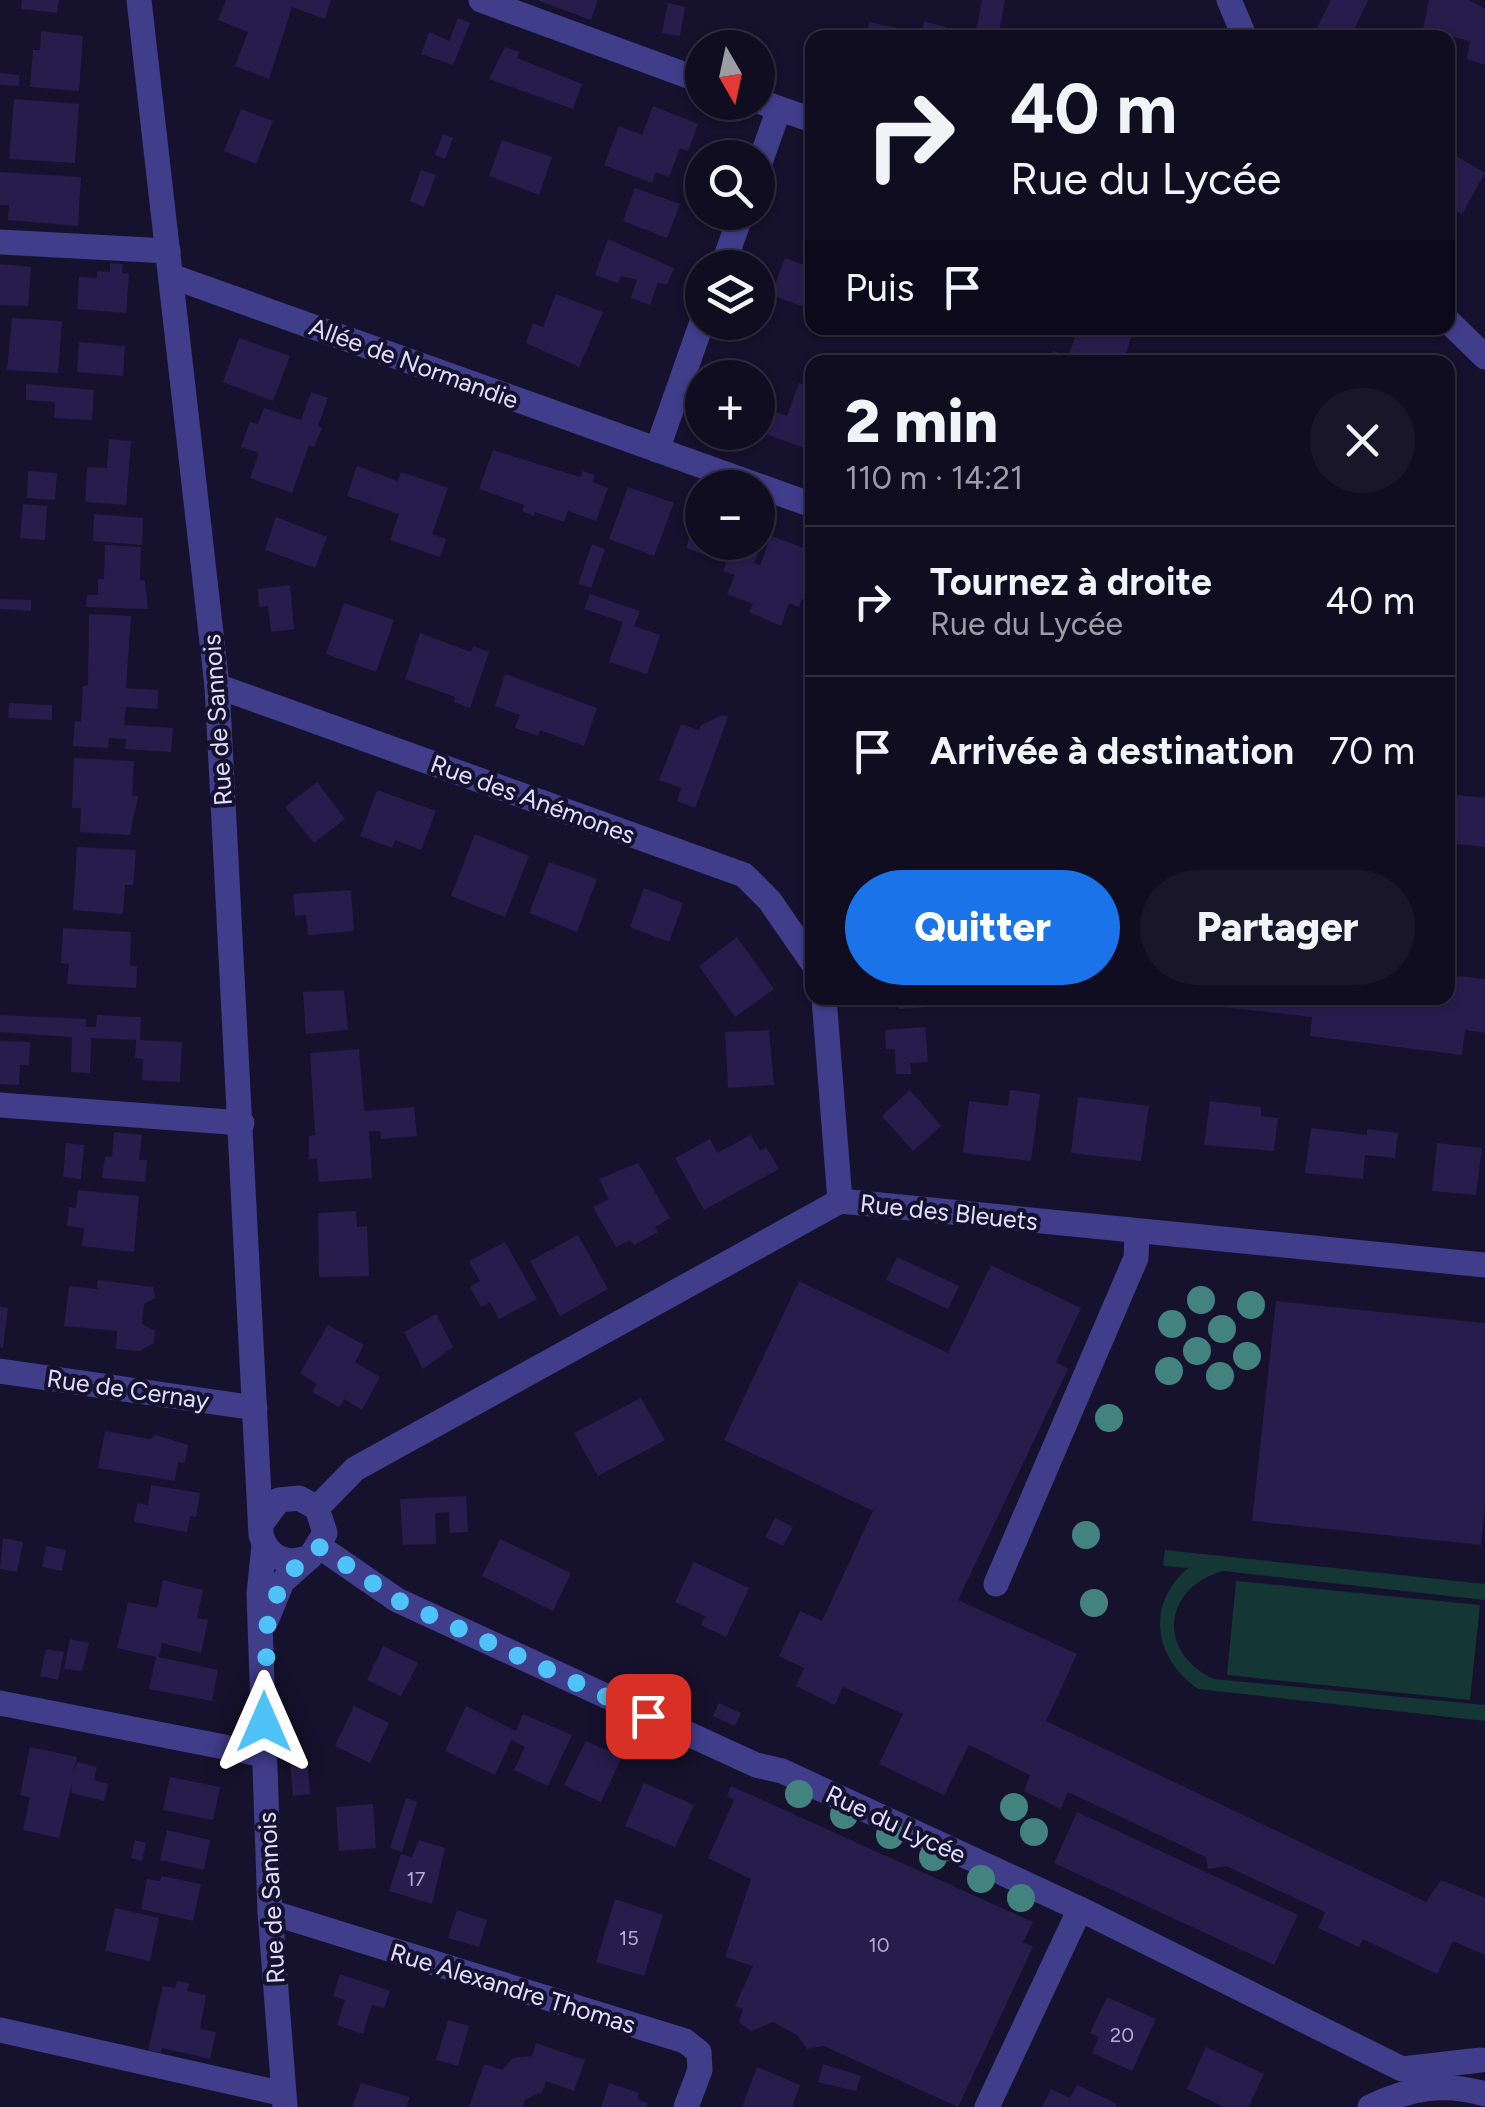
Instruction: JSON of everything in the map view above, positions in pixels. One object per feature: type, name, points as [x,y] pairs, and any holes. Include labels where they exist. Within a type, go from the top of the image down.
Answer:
[{"type":"street","name":"Rue de Sannois","points":[[139,0],[217,686],[259,1444],[270,1912],[285,2101]]},
{"type":"street","points":[[481,0],[685,75]]},
{"type":"street","points":[[1229,0],[1242,30]]},
{"type":"street","points":[[775,107],[805,118]]},
{"type":"street","name":"Allée de Normandie","points":[[0,242],[169,264],[805,503]]},
{"type":"street","points":[[1455,326],[1485,336]]},
{"type":"street","points":[[1455,330],[1485,357]]},
{"type":"street","points":[[657,450],[696,340]]},
{"type":"street","name":"Rue des Anémones","points":[[217,686],[744,875],[770,901],[805,952]]},
{"type":"street","points":[[825,1005],[840,1201]]},
{"type":"street","points":[[0,1105],[242,1123]]},
{"type":"street","name":"Rue des Bleuets","points":[[317,1508],[355,1470],[840,1201],[1485,1266]]},
{"type":"street","points":[[996,1584],[1136,1258],[1137,1232]]},
{"type":"street","name":"Rue de Cernay","points":[[0,1372],[256,1408]]},
{"type":"street","name":"Rue de Sannois","points":[[259,1444],[289,1497]]},
{"type":"street","points":[[289,1497],[317,1508],[325,1526],[315,1552],[279,1559],[262,1535],[270,1506],[289,1497]]},
{"type":"street","name":"Rue de Sannois","points":[[264,1630],[282,1582],[315,1552]]},
{"type":"street","name":"Rue du Lycée","points":[[315,1552],[397,1600],[756,1765],[782,1770],[1080,1909],[1402,2069],[1484,2065]]},
{"type":"street","points":[[0,1703],[265,1755]]},
{"type":"street","points":[[987,2107],[1080,1909]]},
{"type":"street","name":"Rue Alexandre Thomas","points":[[270,1912],[686,2041],[698,2052],[700,2070],[686,2107]]},
{"type":"street","points":[[0,2030],[285,2101]]},
{"type":"street","points":[[1370,2107],[1424,2088],[1453,2086],[1485,2094]]},
{"type":"green space","points":[[1165,1550],[1485,1584],[1485,1600],[1223,1571],[1188,1591],[1174,1622],[1183,1654],[1214,1679],[1485,1705],[1485,1721],[1198,1689],[1172,1662],[1160,1631],[1165,1598],[1188,1568],[1163,1566]]},
{"type":"green space","points":[[1236,1581],[1480,1605],[1470,1700],[1227,1675]]},
{"type":"building","points":[[22,0],[59,0],[57,13],[21,9]]},
{"type":"building","points":[[226,0],[331,0],[325,19],[292,7],[269,79],[235,66],[248,32],[218,20]]},
{"type":"building","points":[[537,0],[598,0],[591,20]]},
{"type":"building","points":[[982,0],[1005,0],[999,30],[976,30]]},
{"type":"building","points":[[1331,0],[1368,0],[1354,30],[1316,30]]},
{"type":"building","points":[[1429,0],[1469,0],[1485,9],[1485,65],[1467,59],[1470,41],[1455,37],[1455,30],[1423,30]]},
{"type":"building","points":[[668,3],[685,7],[680,36],[662,33]]},
{"type":"building","points":[[458,18],[470,23],[453,65],[421,54],[429,32],[449,41]]},
{"type":"building","points":[[924,21],[954,30],[922,30]]},
{"type":"building","points":[[869,22],[897,28],[897,30],[868,30]]},
{"type":"building","points":[[41,31],[83,36],[79,91],[30,87],[33,50],[40,50]]},
{"type":"building","points":[[505,47],[519,52],[517,58],[582,84],[573,109],[489,79]]},
{"type":"building","points":[[0,73],[19,75],[19,86],[0,85]]},
{"type":"building","points":[[14,99],[79,104],[75,163],[9,159]]},
{"type":"building","points":[[653,106],[698,124],[692,140],[685,140],[685,150],[680,148],[669,177],[656,172],[652,183],[604,165],[619,126],[642,135]]},
{"type":"building","points":[[241,109],[273,121],[256,164],[224,151]]},
{"type":"building","points":[[443,134],[453,138],[445,159],[435,155]]},
{"type":"building","points":[[502,140],[552,157],[539,195],[489,176]]},
{"type":"building","points":[[1455,155],[1485,173],[1462,214],[1455,210]]},
{"type":"building","points":[[421,170],[436,175],[424,207],[410,201]]},
{"type":"building","points":[[0,172],[81,177],[78,226],[8,220],[9,205],[0,205]]},
{"type":"building","points":[[635,188],[680,204],[667,238],[623,221]]},
{"type":"building","points":[[608,239],[674,268],[667,285],[658,282],[650,305],[631,298],[637,280],[621,276],[618,283],[595,275]]},
{"type":"building","points":[[785,258],[805,265],[804,307],[775,296],[775,284]]},
{"type":"building","points":[[110,263],[123,264],[122,273],[129,274],[126,313],[77,309],[79,277],[97,278],[97,271],[110,272]]},
{"type":"building","points":[[0,264],[31,267],[28,306],[0,305]]},
{"type":"building","points":[[556,294],[603,312],[579,367],[526,343],[533,323],[543,327]]},
{"type":"building","points":[[12,318],[62,321],[58,373],[7,370]]},
{"type":"building","points":[[1076,335],[1132,335],[1125,355],[1068,355]]},
{"type":"building","points":[[239,338],[290,356],[273,401],[223,382]]},
{"type":"building","points":[[79,342],[125,346],[123,376],[77,372]]},
{"type":"building","points":[[799,383],[805,385],[805,448],[775,437],[775,411],[787,416]]},
{"type":"building","points":[[26,384],[94,390],[92,420],[54,418],[55,402],[26,400]]},
{"type":"building","points":[[311,392],[328,398],[318,426],[322,428],[314,447],[309,445],[292,493],[250,478],[259,453],[241,447],[250,422],[258,424],[264,408],[301,420]]},
{"type":"building","points":[[109,439],[131,441],[126,505],[85,502],[87,467],[107,468]]},
{"type":"building","points":[[493,450],[580,477],[583,471],[595,475],[592,482],[608,488],[596,521],[568,511],[564,522],[535,512],[534,516],[522,511],[524,505],[479,489]]},
{"type":"building","points":[[357,466],[398,481],[401,472],[448,488],[432,534],[446,539],[440,557],[390,540],[399,514],[347,496]]},
{"type":"building","points":[[28,471],[57,473],[55,500],[27,498]]},
{"type":"building","points":[[628,487],[674,503],[654,556],[609,539]]},
{"type":"building","points":[[23,504],[47,506],[45,540],[20,538]]},
{"type":"building","points":[[94,514],[143,518],[142,545],[93,541]]},
{"type":"building","points":[[276,517],[327,537],[315,568],[265,550]]},
{"type":"building","points":[[775,537],[805,548],[805,600],[802,599],[799,607],[789,603],[781,626],[749,612],[753,604],[727,594],[735,575],[723,571],[727,560],[755,560],[760,565],[762,560],[775,560]]},
{"type":"building","points":[[592,544],[605,549],[591,588],[578,584]]},
{"type":"building","points":[[105,545],[141,547],[140,580],[145,581],[148,609],[86,607],[87,595],[98,595],[98,579],[104,579]]},
{"type":"building","points":[[290,585],[294,629],[271,632],[268,606],[259,607],[258,589]]},
{"type":"building","points":[[590,594],[640,611],[634,626],[660,635],[647,674],[609,662],[623,622],[584,609]]},
{"type":"building","points":[[0,599],[31,600],[31,611],[0,609]]},
{"type":"building","points":[[344,603],[394,620],[376,672],[326,654]]},
{"type":"building","points":[[89,614],[131,616],[126,688],[158,690],[158,700],[157,709],[126,707],[124,725],[173,728],[171,752],[125,749],[126,739],[109,738],[108,748],[73,746],[75,721],[81,722],[83,686],[88,685]]},
{"type":"building","points":[[420,633],[471,652],[473,646],[489,652],[470,708],[454,702],[455,697],[405,679]]},
{"type":"building","points":[[505,674],[597,708],[584,746],[540,730],[538,736],[515,728],[520,715],[495,706]]},
{"type":"building","points":[[9,703],[52,705],[52,720],[8,718]]},
{"type":"building","points":[[722,715],[728,717],[695,808],[677,801],[681,788],[659,780],[681,724],[699,730],[701,725]]},
{"type":"building","points":[[74,758],[134,761],[132,796],[138,796],[130,835],[80,832],[81,808],[72,808]]},
{"type":"building","points":[[317,782],[345,819],[314,843],[285,807]]},
{"type":"building","points":[[377,790],[436,811],[421,850],[395,840],[392,848],[360,836]]},
{"type":"building","points":[[1455,795],[1485,798],[1485,847],[1455,844]]},
{"type":"building","points":[[475,834],[529,856],[505,917],[451,896]]},
{"type":"building","points":[[77,847],[136,850],[133,885],[125,885],[123,914],[73,910]]},
{"type":"building","points":[[549,862],[597,879],[577,932],[529,913]]},
{"type":"building","points":[[644,888],[683,903],[669,942],[630,927]]},
{"type":"building","points":[[351,890],[354,931],[308,935],[306,915],[295,916],[293,894]]},
{"type":"building","points":[[63,928],[131,932],[130,966],[137,966],[136,988],[67,984],[69,964],[61,963]]},
{"type":"building","points":[[737,937],[774,989],[735,1017],[699,966]]},
{"type":"building","points":[[1455,976],[1485,979],[1485,1033],[1465,1030],[1462,1055],[1310,1036],[1312,1017],[1203,1005],[1455,1005]]},
{"type":"building","points":[[344,990],[348,1030],[306,1034],[303,992]]},
{"type":"building","points":[[899,1005],[945,1005],[945,1006],[899,1009]]},
{"type":"building","points":[[0,1015],[86,1019],[86,1027],[96,1027],[97,1015],[141,1017],[140,1040],[182,1042],[180,1082],[142,1080],[143,1059],[135,1058],[136,1040],[91,1038],[90,1073],[71,1072],[72,1037],[0,1032]]},
{"type":"building","points":[[925,1027],[928,1062],[910,1063],[911,1074],[896,1074],[895,1049],[886,1049],[885,1030]]},
{"type":"building","points":[[769,1030],[774,1085],[728,1088],[725,1032]]},
{"type":"building","points":[[0,1041],[30,1042],[29,1065],[20,1065],[19,1085],[0,1084]]},
{"type":"building","points":[[359,1049],[364,1111],[414,1107],[417,1136],[381,1139],[380,1131],[369,1131],[372,1178],[319,1182],[317,1159],[309,1159],[309,1136],[315,1135],[310,1053]]},
{"type":"building","points":[[910,1090],[941,1126],[913,1151],[882,1116]]},
{"type":"building","points":[[1010,1090],[1040,1094],[1031,1161],[963,1153],[969,1101],[1008,1106]]},
{"type":"building","points":[[1078,1097],[1149,1106],[1141,1161],[1071,1153]]},
{"type":"building","points":[[1210,1101],[1261,1107],[1261,1116],[1278,1118],[1274,1151],[1204,1145]]},
{"type":"building","points":[[1311,1128],[1367,1135],[1367,1129],[1398,1133],[1395,1158],[1365,1155],[1363,1179],[1305,1173]]},
{"type":"building","points":[[114,1132],[142,1135],[139,1160],[147,1160],[145,1182],[102,1178],[105,1156],[112,1157]]},
{"type":"building","points":[[751,1135],[760,1151],[766,1147],[779,1169],[704,1210],[675,1158],[710,1139],[717,1153]]},
{"type":"building","points":[[66,1143],[84,1145],[81,1179],[63,1177]]},
{"type":"building","points":[[1437,1143],[1482,1148],[1476,1195],[1432,1191]]},
{"type":"building","points":[[638,1163],[670,1218],[655,1227],[658,1232],[634,1245],[630,1240],[616,1247],[593,1207],[609,1199],[599,1179]]},
{"type":"building","points":[[78,1190],[139,1196],[134,1252],[82,1246],[84,1228],[67,1226],[69,1207],[76,1208]]},
{"type":"building","points":[[356,1211],[357,1227],[367,1226],[369,1276],[319,1277],[318,1213]]},
{"type":"building","points":[[578,1235],[608,1289],[560,1316],[530,1261]]},
{"type":"building","points":[[505,1242],[537,1299],[499,1319],[490,1302],[481,1307],[470,1287],[480,1281],[469,1261]]},
{"type":"building","points":[[897,1257],[959,1286],[948,1309],[886,1280]]},
{"type":"building","points":[[991,1265],[1081,1308],[1056,1362],[1068,1369],[958,1600],[1077,1654],[1046,1721],[1426,1902],[1441,1880],[1485,1898],[1485,1955],[1453,1941],[1437,1974],[1363,1939],[1359,1947],[1318,1928],[1325,1912],[1226,1866],[1208,1869],[1206,1857],[1068,1792],[1061,1809],[1024,1791],[1030,1775],[969,1745],[944,1795],[879,1764],[903,1714],[843,1687],[835,1705],[796,1686],[804,1668],[779,1656],[800,1611],[822,1621],[873,1511],[724,1440],[799,1281],[948,1353]]},
{"type":"building","points":[[98,1280],[153,1287],[155,1298],[144,1304],[142,1324],[155,1331],[154,1343],[140,1351],[116,1349],[117,1331],[64,1326],[69,1286],[97,1289]]},
{"type":"building","points":[[1276,1301],[1485,1323],[1485,1503],[1481,1545],[1252,1521]]},
{"type":"building","points":[[0,1307],[8,1308],[3,1348],[0,1347]]},
{"type":"building","points":[[436,1314],[453,1347],[423,1369],[404,1332]]},
{"type":"building","points":[[328,1325],[364,1345],[355,1362],[380,1377],[362,1410],[344,1399],[339,1407],[312,1392],[317,1384],[300,1373]]},
{"type":"building","points":[[641,1398],[665,1440],[598,1476],[574,1433]]},
{"type":"building","points":[[105,1431],[150,1439],[156,1435],[188,1445],[185,1463],[178,1462],[175,1481],[98,1468]]},
{"type":"building","points":[[151,1485],[200,1493],[196,1517],[190,1516],[187,1532],[134,1522],[137,1503],[148,1505]]},
{"type":"building","points":[[466,1496],[468,1532],[450,1533],[449,1512],[435,1513],[436,1544],[403,1545],[400,1499]]},
{"type":"building","points":[[775,1518],[793,1527],[783,1546],[765,1537]]},
{"type":"building","points":[[3,1538],[23,1542],[17,1572],[0,1569]]},
{"type":"building","points":[[500,1539],[571,1573],[553,1611],[482,1576]]},
{"type":"building","points":[[46,1546],[66,1550],[62,1571],[42,1567]]},
{"type":"building","points":[[694,1562],[749,1588],[726,1637],[701,1625],[705,1616],[675,1602]]},
{"type":"building","points":[[163,1580],[203,1590],[197,1618],[208,1620],[201,1653],[162,1643],[159,1657],[218,1670],[212,1701],[149,1689],[156,1657],[117,1648],[128,1602],[157,1608]]},
{"type":"building","points":[[70,1639],[89,1643],[82,1671],[64,1669]]},
{"type":"building","points":[[383,1646],[418,1663],[401,1696],[367,1680]]},
{"type":"building","points":[[46,1649],[64,1652],[58,1680],[40,1676]]},
{"type":"building","points":[[719,1703],[741,1713],[735,1726],[713,1716]]},
{"type":"building","points":[[354,1706],[389,1723],[370,1763],[335,1746]]},
{"type":"building","points":[[466,1706],[516,1731],[523,1714],[572,1735],[548,1786],[514,1770],[525,1747],[511,1740],[495,1775],[445,1751]]},
{"type":"building","points":[[586,1741],[622,1757],[601,1802],[564,1785]]},
{"type":"building","points":[[30,1747],[77,1757],[73,1773],[77,1762],[97,1767],[94,1780],[108,1784],[104,1801],[71,1793],[72,1782],[59,1838],[23,1830],[30,1797],[20,1795]]},
{"type":"building","points":[[307,1761],[310,1794],[293,1796],[290,1763]]},
{"type":"building","points":[[170,1777],[220,1787],[213,1820],[163,1810]]},
{"type":"building","points":[[644,1783],[694,1805],[675,1847],[625,1826]]},
{"type":"building","points":[[731,1786],[1033,1922],[1023,1942],[1033,1947],[958,2107],[824,2046],[807,2049],[797,2035],[773,2022],[751,2031],[739,2022],[743,2009],[735,2006],[753,1966],[725,1957],[751,1879],[708,1858],[734,1800],[727,1796]]},
{"type":"building","points":[[406,1798],[417,1802],[402,1852],[390,1848]]},
{"type":"building","points":[[373,1804],[376,1848],[339,1851],[336,1807]]},
{"type":"building","points":[[1077,1812],[1298,1915],[1274,1965],[1054,1863]]},
{"type":"building","points":[[167,1830],[210,1840],[204,1870],[160,1860]]},
{"type":"building","points":[[135,1840],[146,1843],[142,1861],[131,1858]]},
{"type":"building","points":[[419,1840],[445,1848],[432,1904],[389,1891],[401,1854],[412,1857]]},
{"type":"building","points":[[161,1876],[201,1884],[193,1921],[141,1909],[147,1879],[160,1881]]},
{"type":"building","points":[[615,1899],[663,1915],[644,1976],[596,1962]]},
{"type":"building","points":[[115,1908],[159,1918],[150,1961],[105,1951]]},
{"type":"building","points":[[457,1910],[487,1920],[479,1947],[448,1938]]},
{"type":"building","points":[[340,1974],[390,1991],[384,2008],[372,2005],[363,2034],[337,2025],[345,2000],[333,1996]]},
{"type":"building","points":[[177,1981],[189,1983],[187,1991],[206,1995],[200,2029],[216,2032],[210,2059],[162,2048],[161,2053],[148,2050],[163,1986],[175,1988]]},
{"type":"building","points":[[1107,1997],[1156,2019],[1132,2071],[1092,2053],[1099,2037],[1090,2033]]},
{"type":"building","points":[[448,2020],[469,2026],[458,2066],[436,2060]]},
{"type":"building","points":[[536,2043],[585,2060],[574,2091],[546,2081],[542,2092],[525,2100],[523,2107],[469,2107],[484,2064],[502,2070],[513,2058],[532,2056]]},
{"type":"building","points":[[1206,2047],[1264,2074],[1248,2107],[1224,2107],[1187,2089]]},
{"type":"building","points":[[823,2064],[861,2076],[856,2091],[818,2082]]},
{"type":"building","points":[[757,2067],[800,2085],[792,2107],[742,2107]]},
{"type":"building","points":[[361,2083],[410,2097],[406,2107],[352,2107]]},
{"type":"building","points":[[609,2083],[639,2093],[637,2099],[648,2103],[646,2107],[601,2107]]},
{"type":"building","points":[[1077,2085],[1117,2104],[1116,2107],[1042,2107],[1051,2089],[1070,2098]]},
{"type":"route","points":[[264,1722],[264,1630],[268,1612],[288,1574],[320,1547],[397,1600],[648,1716]]}]
